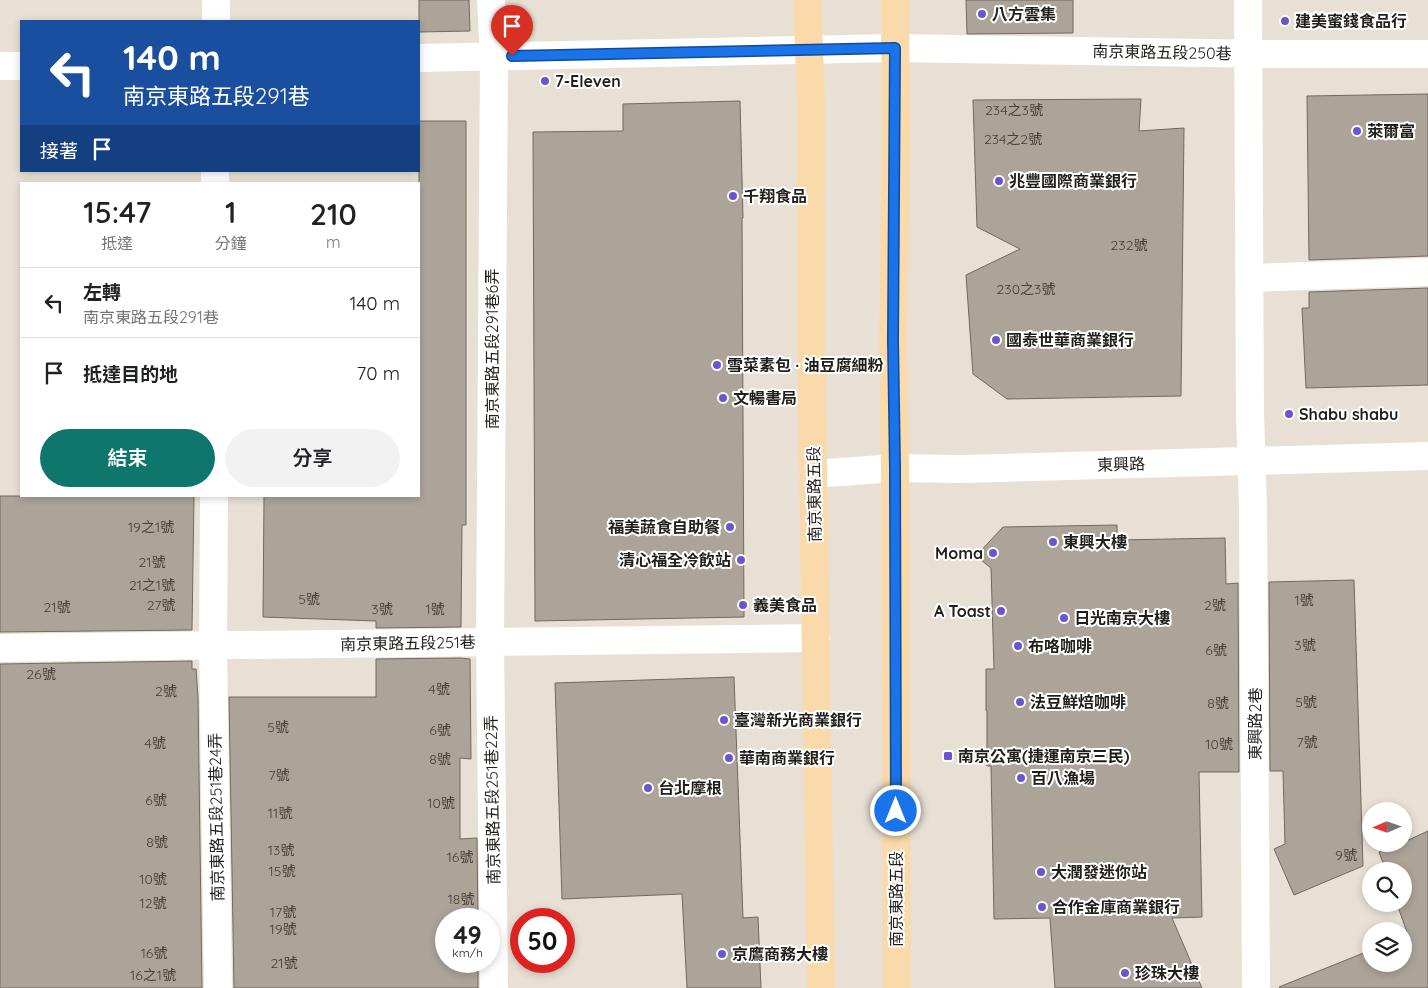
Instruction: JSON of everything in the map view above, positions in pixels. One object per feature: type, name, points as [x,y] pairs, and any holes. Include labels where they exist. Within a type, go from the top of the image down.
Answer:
[{"type":"main road","name":"南京東路五段","points":[[807,0],[811,100],[811,342],[820,988]]},
{"type":"main road","name":"南京東路五段","points":[[895,0],[893,340],[897,988]]},
{"type":"street","points":[[216,0],[216,20]]},
{"type":"street","name":"南京東路五段291巷6弄","points":[[490,642],[494,56],[492,0]]},
{"type":"street","name":"東興路2巷","points":[[1248,0],[1251,278],[1250,460],[1253,517],[1256,988]]},
{"type":"street","name":"南京東路五段250巷","points":[[420,58],[895,48],[1428,54]]},
{"type":"street","points":[[0,66],[20,66]]},
{"type":"street","points":[[1251,278],[1428,272]]},
{"type":"street","name":"東興路","points":[[813,474],[895,468],[962,469],[1428,456]]},
{"type":"street","name":"南京東路五段251巷24弄","points":[[214,497],[213,646],[218,988]]},
{"type":"street","name":"南京東路五段251巷","points":[[0,648],[816,638]]},
{"type":"street","name":"南京東路五段251巷22弄","points":[[490,642],[494,988]]},
{"type":"building","points":[[419,0],[469,0],[470,31],[420,32]]},
{"type":"building","points":[[966,0],[1073,0],[1073,33],[967,34]]},
{"type":"building","points":[[1428,94],[1428,256],[1309,260],[1307,96]]},
{"type":"building","points":[[1141,99],[1139,131],[1184,128],[1181,396],[1007,399],[973,374],[966,275],[1020,249],[977,227],[973,100]]},
{"type":"building","points":[[740,101],[743,218],[744,617],[535,621],[533,132],[623,131],[623,104]]},
{"type":"building","points":[[420,121],[466,121],[466,525],[462,525],[461,627],[376,628],[376,621],[263,617],[264,497],[420,497]]},
{"type":"building","points":[[1428,288],[1428,385],[1306,388],[1302,308],[1309,308],[1309,292]]},
{"type":"building","points":[[0,496],[194,497],[192,630],[0,632]]},
{"type":"building","points":[[1117,525],[1117,540],[1225,538],[1226,584],[1238,583],[1239,772],[1199,772],[1202,917],[1172,918],[1202,988],[1055,988],[1050,918],[994,919],[991,766],[987,766],[986,711],[986,669],[994,669],[991,568],[976,556],[1003,527]]},
{"type":"building","points":[[1354,580],[1363,862],[1362,866],[1294,895],[1274,849],[1285,844],[1283,771],[1270,771],[1269,582]]},
{"type":"building","points":[[376,659],[470,659],[471,759],[460,758],[460,839],[477,838],[478,908],[435,908],[435,973],[478,973],[478,988],[234,988],[229,697],[376,697]]},
{"type":"building","points":[[192,661],[192,669],[196,669],[198,697],[202,988],[0,988],[0,664]]},
{"type":"building","name":"台北摩根","points":[[734,677],[743,918],[758,917],[761,988],[687,988],[682,894],[562,899],[555,683]]},
{"type":"building","points":[[1428,831],[1428,988],[1280,988],[1362,954],[1362,972],[1412,972],[1412,922],[1403,922],[1400,912],[1412,912],[1412,862],[1383,862],[1379,852],[1412,852],[1412,838]]},
{"type":"place","name":"八方雲集","points":[[982,14]]},
{"type":"place","name":"建美蜜錢食品行","points":[[1285,21]]},
{"type":"place","name":"7-Eleven","points":[[545,81]]},
{"type":"place","name":"萊爾富","points":[[1357,131]]},
{"type":"place","name":"兆豐國際商業銀行","points":[[999,181]]},
{"type":"place","name":"千翔食品","points":[[733,196]]},
{"type":"place","name":"國泰世華商業銀行","points":[[996,340]]},
{"type":"place","name":"雪菜素包 · 油豆腐細粉","points":[[717,365]]},
{"type":"place","name":"文暢書局","points":[[723,398]]},
{"type":"place","name":"Shabu shabu","points":[[1289,414]]},
{"type":"place","name":"福美蔬食自助餐","points":[[730,527]]},
{"type":"place","name":"東興大樓","points":[[1053,542]]},
{"type":"place","name":"Moma","points":[[993,553]]},
{"type":"place","name":"清心福全冷飲站","points":[[741,560]]},
{"type":"place","name":"義美食品","points":[[743,605]]},
{"type":"place","name":"A Toast","points":[[1001,611]]},
{"type":"place","name":"日光南京大樓","points":[[1064,618]]},
{"type":"place","name":"布咯咖啡","points":[[1018,646]]},
{"type":"place","name":"法豆鮮焙咖啡","points":[[1020,702]]},
{"type":"place","name":"臺灣新光商業銀行","points":[[724,720]]},
{"type":"place","name":"南京公寓(捷運南京三民)","points":[[948,756]]},
{"type":"place","name":"華南商業銀行","points":[[729,758]]},
{"type":"place","name":"百八漁場","points":[[1021,778]]},
{"type":"place","name":"台北摩根","points":[[648,788]]},
{"type":"place","name":"大潤發迷你站","points":[[1041,872]]},
{"type":"place","name":"合作金庫商業銀行","points":[[1042,907]]},
{"type":"place","name":"京鷹商務大樓","points":[[722,954]]},
{"type":"place","name":"珍珠大樓","points":[[1125,973]]},
{"type":"route","points":[[512,56],[895,48],[896,134],[893,340],[896,811]]}]
